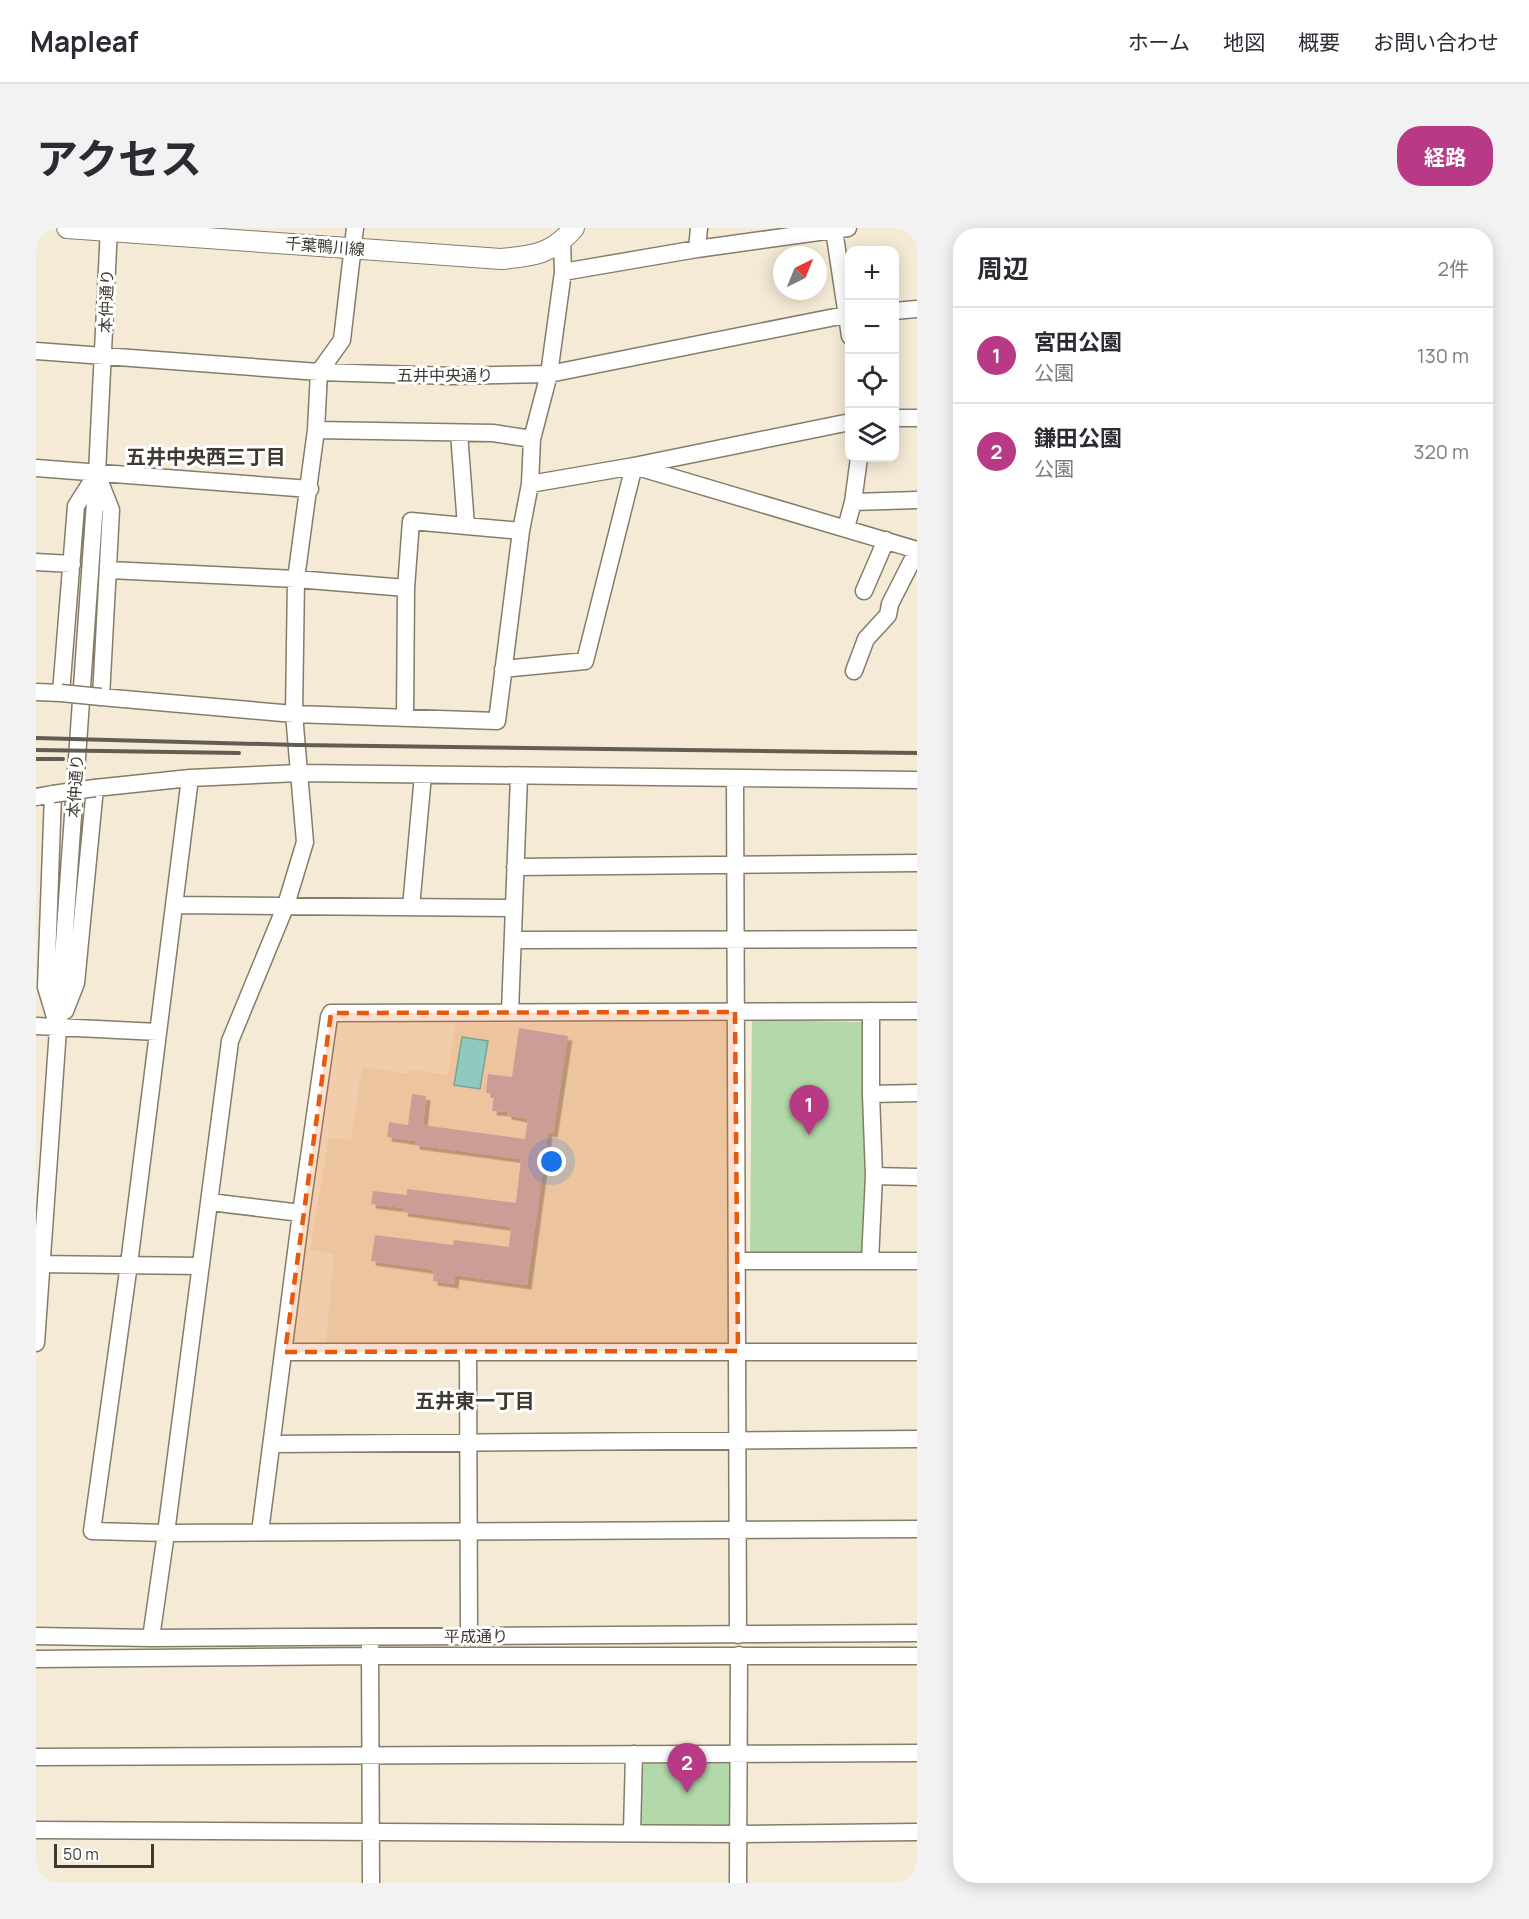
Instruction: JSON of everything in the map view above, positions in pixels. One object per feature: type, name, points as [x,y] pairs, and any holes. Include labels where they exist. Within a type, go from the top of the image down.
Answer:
[{"type":"main road","name":"千葉鴨川線","points":[[67,228],[193,232],[353,249],[501,259],[528,257],[550,250],[568,235]]},
{"type":"street","points":[[151,1638],[230,1041],[286,905],[305,842],[294,714],[296,579],[310,489],[316,430],[318,372],[342,340],[355,228]]},
{"type":"street","points":[[697,249],[699,228]]},
{"type":"street","name":"本仲通り","points":[[36,1343],[39,1264],[97,473],[109,229]]},
{"type":"street","points":[[563,272],[697,249],[841,229],[847,300]]},
{"type":"street","points":[[36,692],[294,714],[497,721],[521,531],[530,484],[532,439],[549,374],[568,235]]},
{"type":"street","points":[[899,311],[917,309]]},
{"type":"street","name":"五井中央通り","points":[[36,351],[318,372],[453,376],[549,374],[845,315]]},
{"type":"street","points":[[899,418],[917,418]]},
{"type":"street","points":[[530,484],[634,466],[845,423]]},
{"type":"street","points":[[316,430],[493,433],[532,439]]},
{"type":"street","points":[[459,433],[466,526]]},
{"type":"street","points":[[846,528],[853,502],[858,462]]},
{"type":"street","points":[[634,466],[917,551],[890,604],[888,615],[866,639],[854,671]]},
{"type":"street","points":[[503,669],[585,662],[634,466]]},
{"type":"street","points":[[36,468],[310,489]]},
{"type":"street","points":[[61,693],[76,506],[97,473]]},
{"type":"street","points":[[97,473],[111,510],[102,697]]},
{"type":"street","points":[[853,502],[917,500]]},
{"type":"street","points":[[405,718],[406,588],[411,521],[521,531]]},
{"type":"street","points":[[864,591],[886,540]]},
{"type":"street","points":[[36,561],[72,564]]},
{"type":"street","points":[[109,570],[296,579],[406,588]]},
{"type":"street","points":[[36,796],[190,778],[299,773],[917,780]]},
{"type":"street","points":[[411,907],[423,775]]},
{"type":"street","points":[[510,1012],[519,776]]},
{"type":"street","points":[[190,778],[129,1264],[92,1531],[166,1533],[917,1529]]},
{"type":"street","points":[[735,779],[738,1635]]},
{"type":"street","points":[[58,1027],[76,983],[95,788]]},
{"type":"street","points":[[53,794],[46,987],[58,1027]]},
{"type":"street","points":[[515,867],[917,863]]},
{"type":"street","points":[[175,905],[514,908]]},
{"type":"street","points":[[513,940],[917,939]]},
{"type":"street","points":[[870,1261],[874,1176],[870,1094],[871,1011]]},
{"type":"street","points":[[260,1532],[285,1352],[301,1213],[331,1012],[917,1011]]},
{"type":"street","points":[[36,1026],[158,1032]]},
{"type":"street","points":[[870,1094],[917,1093]]},
{"type":"street","points":[[874,1176],[917,1177]]},
{"type":"street","points":[[210,1202],[301,1213]]},
{"type":"street","points":[[737,1261],[917,1261]]},
{"type":"street","points":[[39,1264],[201,1266]]},
{"type":"street","points":[[285,1352],[738,1350],[917,1352]]},
{"type":"street","points":[[468,1352],[469,1636]]},
{"type":"street","points":[[272,1444],[917,1439]]},
{"type":"street","name":"平成通り","points":[[36,1636],[151,1638],[917,1633]]},
{"type":"street","points":[[370,1637],[371,1883]]},
{"type":"street","points":[[738,1883],[739,1655]]},
{"type":"street","name":"平成通り","points":[[36,1659],[370,1656],[917,1656]]},
{"type":"street","points":[[36,1757],[917,1753]]},
{"type":"street","points":[[632,1833],[634,1754]]},
{"type":"street","points":[[36,1830],[739,1834],[917,1832]]},
{"type":"highlighted area","points":[[735,1012],[738,1351],[285,1352],[331,1013]]},
{"type":"shaded area","points":[[726,1022],[732,1028],[733,1334],[724,1346],[326,1344],[334,1254],[310,1250],[329,1138],[351,1140],[362,1067],[407,1074],[411,1070],[448,1075],[455,1023]]},
{"type":"green space","points":[[752,1020],[866,1022],[866,1248],[859,1253],[755,1254],[750,1251]]},
{"type":"green space","points":[[645,1759],[733,1762],[733,1821],[727,1829],[644,1827],[641,1824],[641,1766]]},
{"type":"water","points":[[462,1037],[488,1041],[480,1089],[454,1085]]},
{"type":"building","points":[[519,1028],[568,1036],[553,1133],[548,1132],[527,1285],[455,1275],[454,1284],[433,1281],[434,1270],[371,1261],[375,1235],[453,1245],[454,1240],[509,1247],[511,1227],[403,1212],[404,1208],[371,1204],[373,1191],[407,1195],[407,1189],[516,1203],[521,1159],[415,1145],[415,1141],[387,1137],[389,1122],[408,1125],[412,1094],[426,1096],[423,1125],[525,1139],[528,1119],[507,1115],[507,1112],[492,1111],[494,1094],[486,1093],[488,1074],[512,1077]]},
{"type":"railway","points":[[36,738],[297,745],[917,753]]},
{"type":"railway","points":[[36,750],[239,753]]},
{"type":"railway","points":[[36,759],[63,759]]},
{"type":"place","name":"宮田公園","points":[[809,1135]]},
{"type":"place","name":"鎌田公園","points":[[687,1793]]},
{"type":"district","name":"五井中央西三丁目","points":[[206,457]]},
{"type":"district","name":"五井東一丁目","points":[[475,1401]]}]
